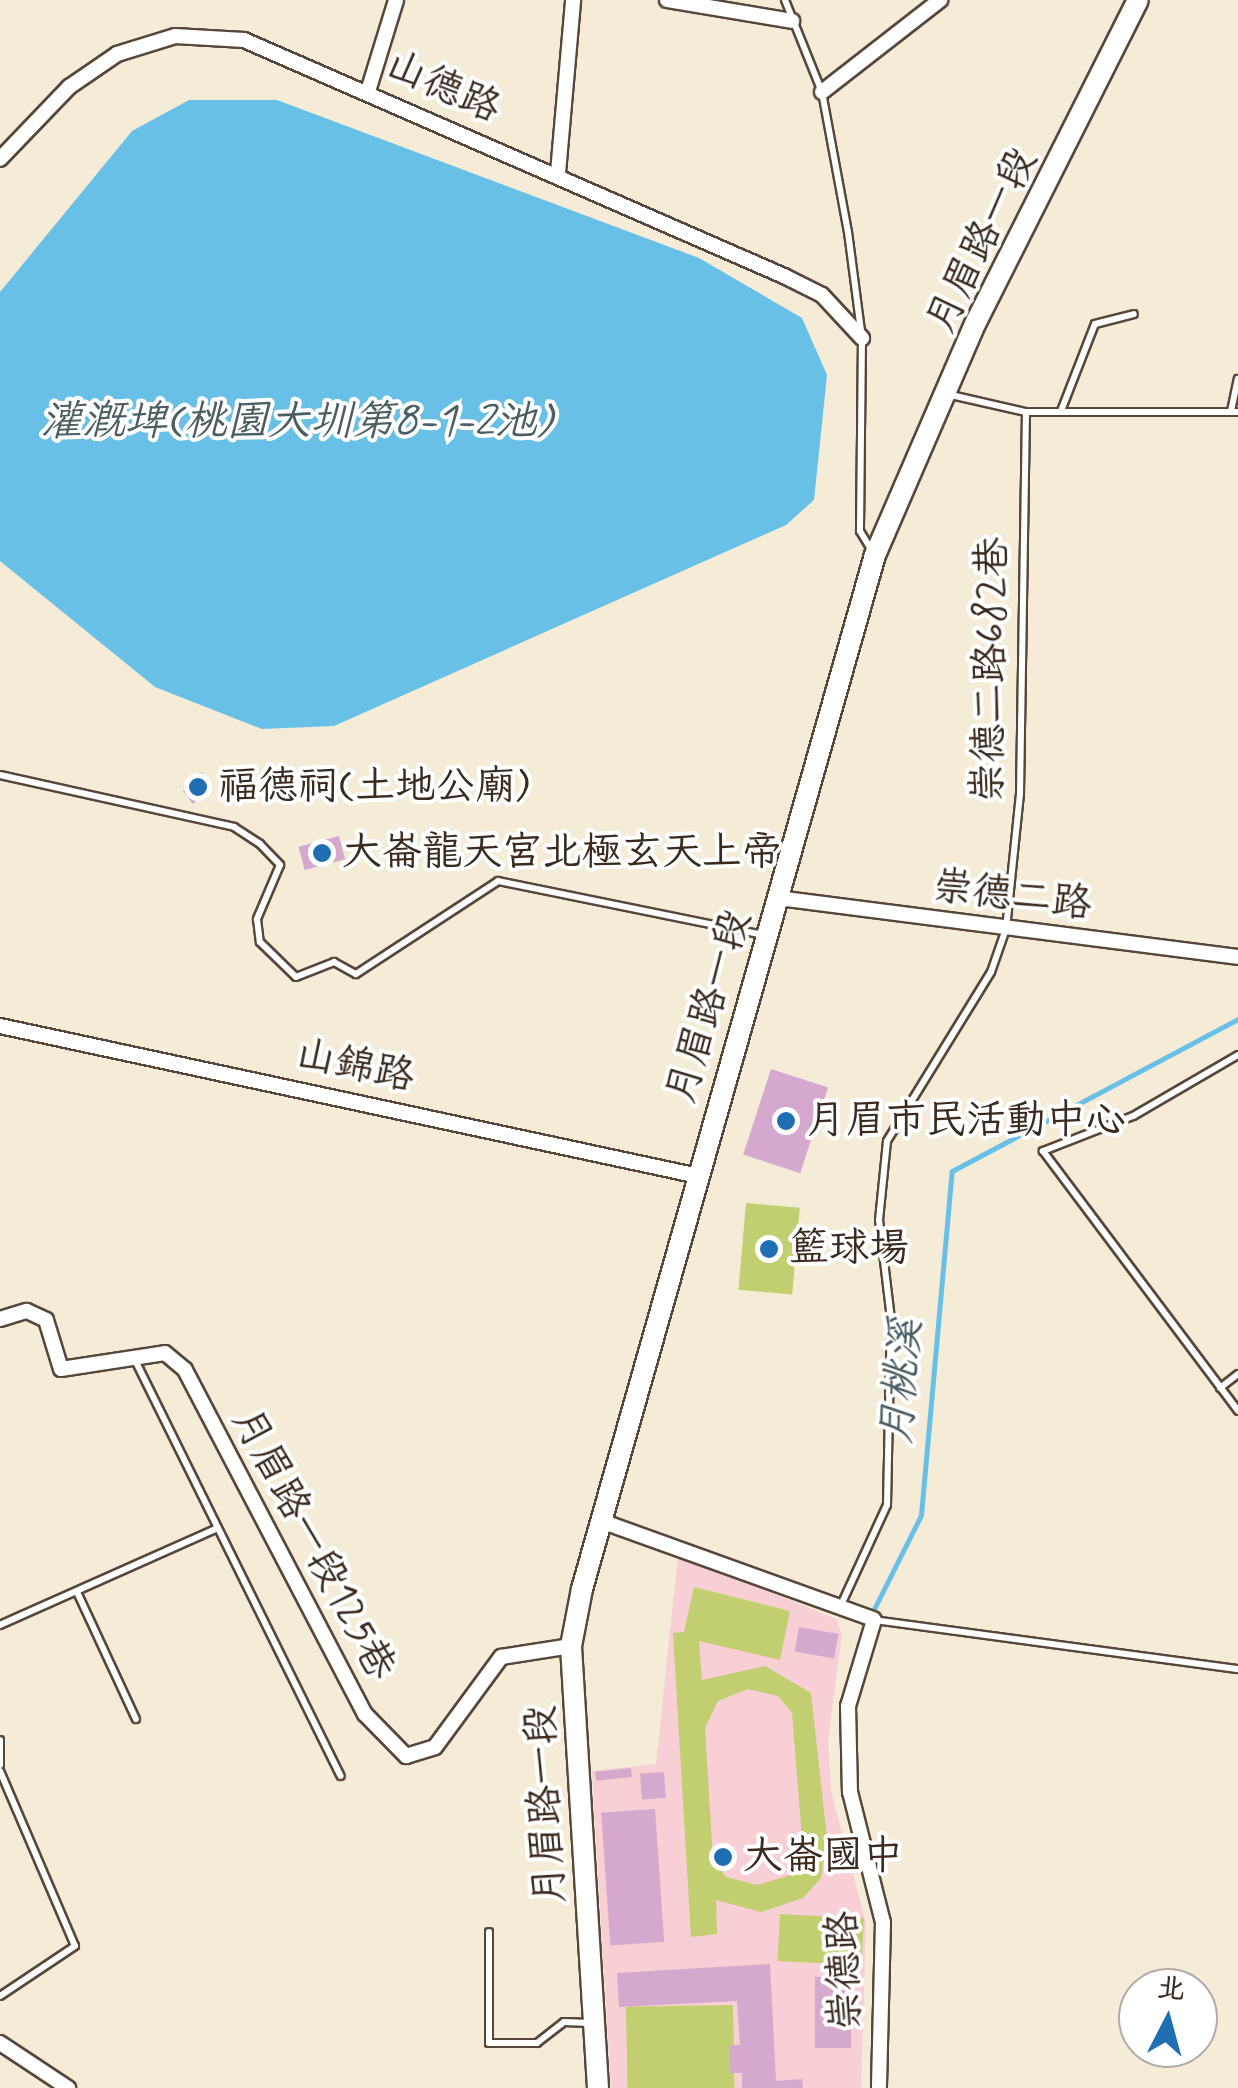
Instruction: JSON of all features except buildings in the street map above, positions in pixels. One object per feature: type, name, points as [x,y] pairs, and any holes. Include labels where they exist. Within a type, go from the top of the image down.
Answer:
[{"type":"street","points":[[370,88],[396,0]]},
{"type":"street","points":[[558,174],[573,0]]},
{"type":"street","points":[[667,0],[792,21]]},
{"type":"street","points":[[822,92],[940,0]]},
{"type":"street","name":"月眉路一段","points":[[598,2088],[571,1646],[601,1521],[694,1175],[767,936],[875,554],[951,395],[976,322],[1138,0]]},
{"type":"street","name":"山德路","points":[[2,152],[118,54],[175,36],[244,40],[370,88],[822,295],[862,338]]},
{"type":"street","name":"崇德二路","points":[[778,898],[1238,957]]},
{"type":"street","name":"山錦路","points":[[0,1026],[694,1175]]},
{"type":"street","name":"月眉路一段125巷","points":[[0,1319],[27,1311],[46,1320],[61,1369],[165,1353],[185,1370],[365,1714],[406,1756],[435,1747],[501,1656],[571,1646]]},
{"type":"street","points":[[601,1521],[874,1620]]},
{"type":"street","name":"崇德路","points":[[874,1620],[848,1706],[850,1792],[883,1922],[879,2088]]},
{"type":"street","points":[[0,2043],[68,2088]]},
{"type":"lane","points":[[785,0],[822,92],[862,338],[860,531],[875,554]]},
{"type":"lane","points":[[1061,411],[1095,324],[1134,314]]},
{"type":"lane","points":[[951,395],[1026,412],[1234,412],[1238,378]]},
{"type":"lane","name":"崇德二路682巷","points":[[844,1608],[887,1505],[892,1320],[879,1220],[887,1141],[991,972],[1006,929],[1020,793],[1026,412]]},
{"type":"lane","points":[[0,775],[234,827],[260,844],[280,865],[256,919],[260,942],[296,977],[334,962],[356,974],[498,881],[767,936]]},
{"type":"lane","points":[[1238,1054],[1133,1116],[1043,1151],[1238,1411]]},
{"type":"lane","points":[[134,1358],[341,1776]]},
{"type":"lane","points":[[1220,1388],[1238,1374]]},
{"type":"lane","points":[[0,1625],[216,1529]]},
{"type":"lane","points":[[77,1592],[136,1719]]},
{"type":"lane","points":[[874,1620],[1238,1669]]},
{"type":"lane","points":[[0,1740],[0,1768],[76,1946],[0,1996]]},
{"type":"lane","points":[[489,1932],[489,2043],[537,2043],[564,2022],[594,2024]]},
{"type":"shaded area","name":"大崙國中","points":[[678,1555],[836,1619],[842,1634],[828,1740],[831,1791],[866,1923],[861,2088],[611,2088],[592,1771],[656,1764]]},
{"type":"green space","name":"籃球場","points":[[746,1203],[800,1208],[792,1294],[738,1290]]},
{"type":"green space","points":[[694,1587],[790,1611],[780,1660],[699,1641],[702,1680],[765,1666],[811,1693],[827,1838],[821,1878],[803,1898],[761,1912],[716,1900],[717,1934],[691,1937],[673,1633],[684,1632]],"holes":[[[748,1689],[778,1696],[792,1713],[803,1851],[791,1875],[757,1885],[726,1877],[713,1859],[705,1728],[718,1701]]]},
{"type":"green space","points":[[780,1914],[864,1918],[861,1965],[778,1961]]},
{"type":"green space","points":[[733,2005],[734,2088],[627,2088],[626,2007]]},
{"type":"water","name":"灌溉埤(桃園大圳第8-1-2池)","points":[[189,100],[277,100],[699,258],[802,318],[827,375],[814,500],[786,525],[334,726],[262,729],[155,687],[0,561],[0,292],[132,131]]},
{"type":"waterway","name":"月桃溪","points":[[873,1611],[921,1515],[952,1171],[1238,1019]]},
{"type":"place","name":"福德祠(土地公廟)","points":[[198,787]]},
{"type":"place","name":"大崙龍天宮北極玄天上帝","points":[[322,853]]},
{"type":"place","name":"月眉市民活動中心","points":[[786,1121]]},
{"type":"place","name":"籃球場","points":[[769,1249]]},
{"type":"place","name":"大崙國中","points":[[723,1857]]}]
